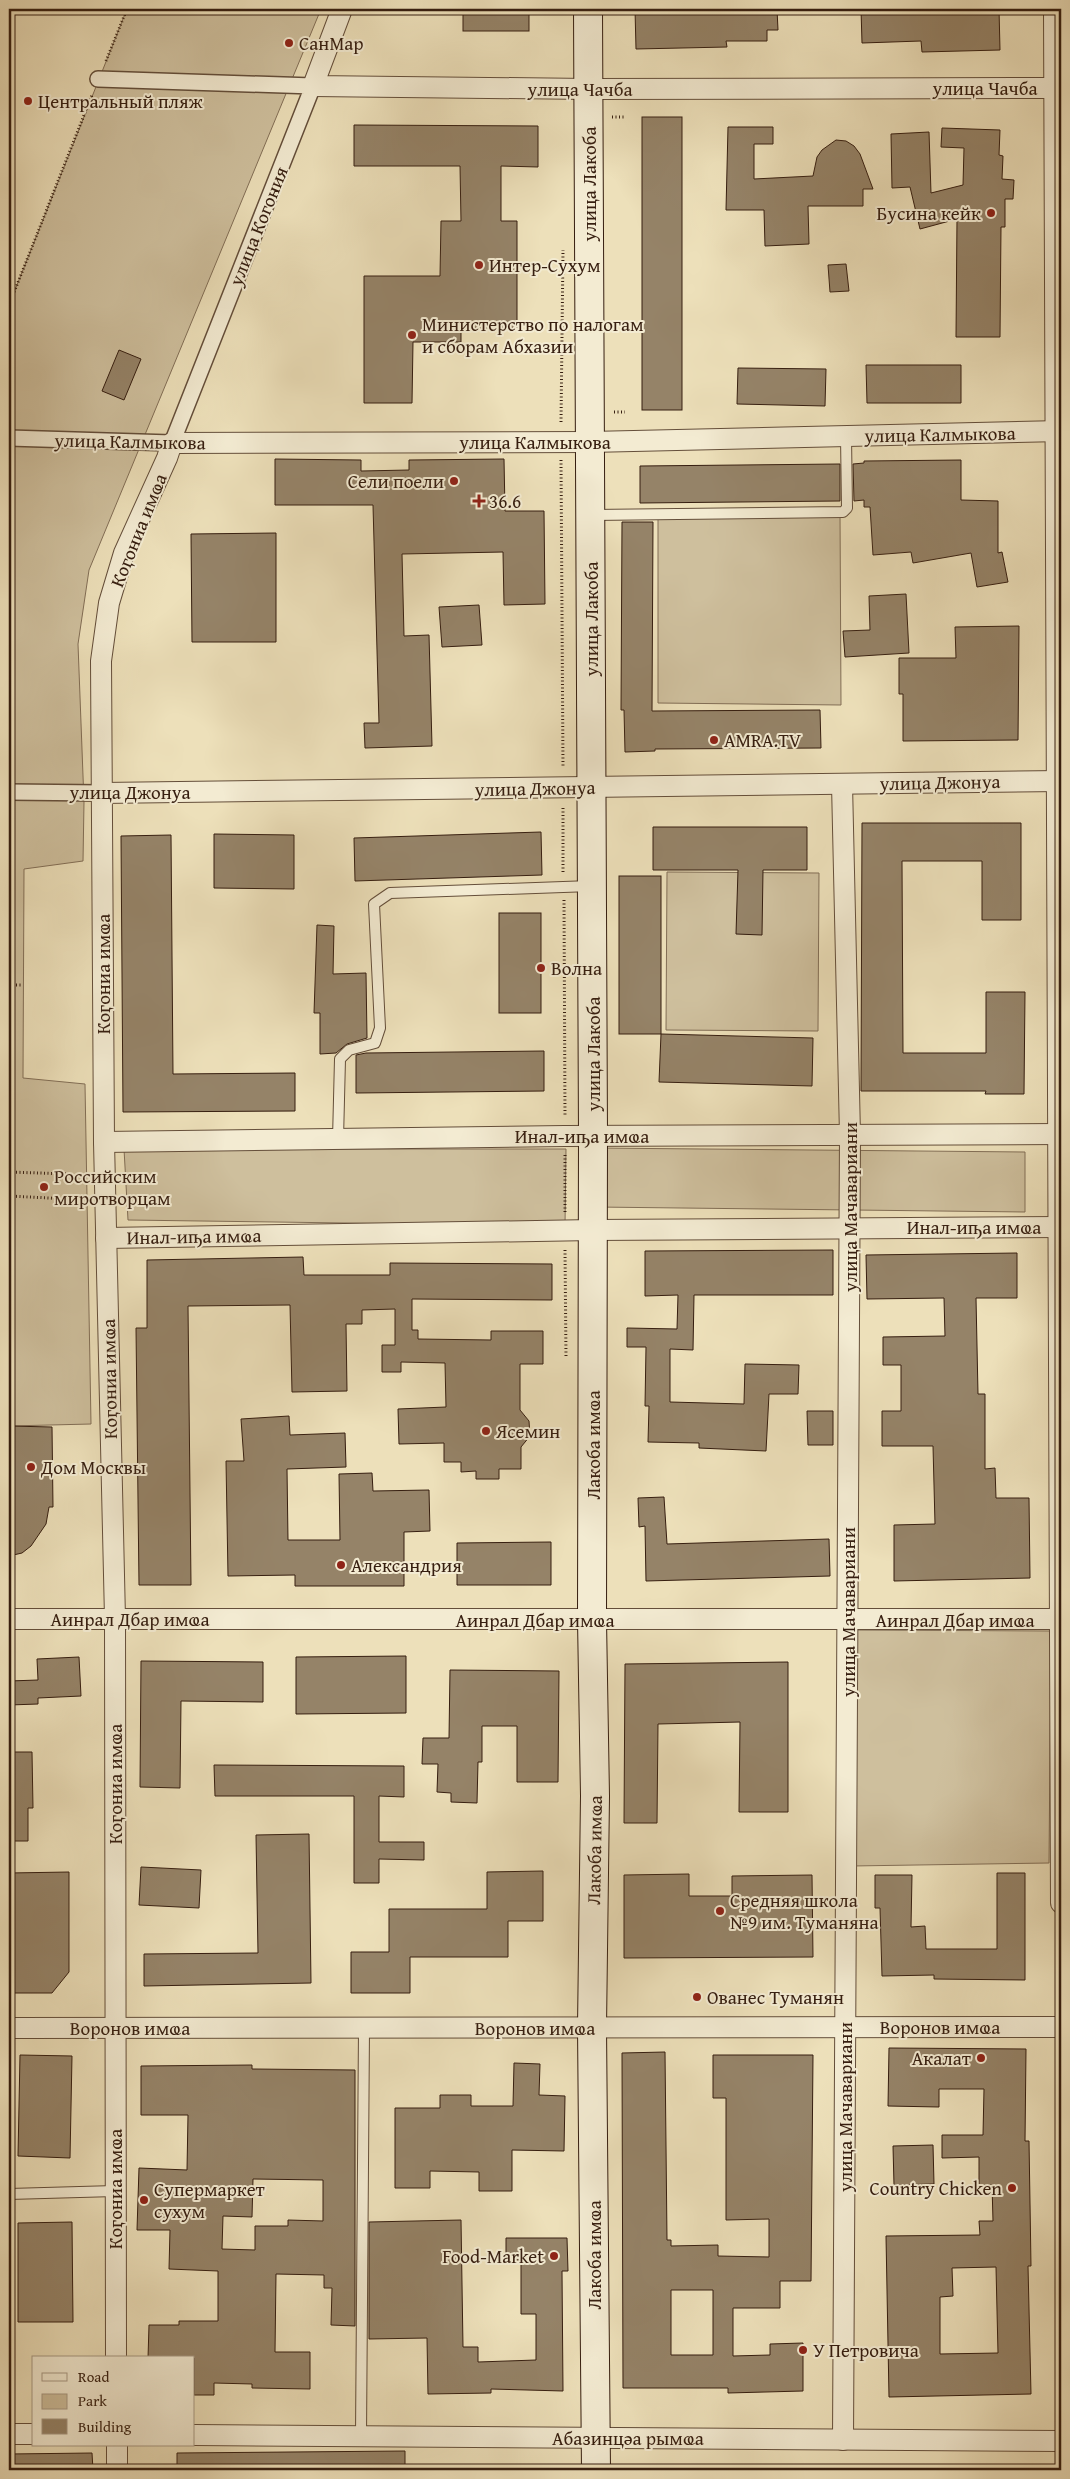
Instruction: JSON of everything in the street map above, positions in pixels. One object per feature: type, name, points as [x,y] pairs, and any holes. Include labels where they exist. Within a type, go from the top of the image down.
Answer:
[{"type":"main road","name":"улица Лакоба","points":[[588,9],[593,1230]]},
{"type":"main road","name":"Лакоба имҩа","points":[[593,1230],[592,1620],[595,1796],[592,2028],[596,2470]]},
{"type":"street","name":"улица Когония","points":[[172,443],[342,9]]},
{"type":"street","points":[[1054,9],[1058,88],[1061,1903]]},
{"type":"street","name":"улица Чачба","points":[[98,79],[313,86],[589,89],[1058,88]]},
{"type":"street","name":"улица Калмыкова","points":[[9,438],[172,443],[590,442],[1058,431]]},
{"type":"street","name":"Коӷониа имҩа","points":[[116,2356],[115,1618],[104,1142],[101,661],[109,603],[124,553],[172,443]]},
{"type":"street","name":"улица Джонуа","points":[[9,792],[102,793],[1059,780]]},
{"type":"street","name":"улица Мачавариани","points":[[842,784],[850,1135],[843,2440]]},
{"type":"street","name":"Инал-иҧа имҩа","points":[[104,1142],[565,1136],[1059,1134]]},
{"type":"street","name":"Инал-иҧа имҩа","points":[[106,1238],[850,1227],[1059,1227]]},
{"type":"street","name":"Аинрал Дбар имҩа","points":[[9,1619],[1060,1619]]},
{"type":"street","name":"Воронов имҩа","points":[[9,2028],[1061,2027]]},
{"type":"street","points":[[9,2434],[32,2434]]},
{"type":"street","name":"Абазинцәа рымҩа","points":[[195,2435],[1061,2441]]},
{"type":"street","points":[[116,2446],[117,2470]]},
{"type":"lane","points":[[590,515],[843,512],[847,508],[846,436]]},
{"type":"lane","points":[[338,1139],[340,1059],[349,1050],[375,1043],[380,1028],[374,904],[390,893],[592,886]]},
{"type":"lane","points":[[361,2436],[364,2028]]},
{"type":"lane","points":[[9,2194],[115,2190]]},
{"type":"path","points":[[9,305],[98,79],[128,9]]},
{"type":"path","points":[[563,245],[561,442],[566,1361]]},
{"type":"path","points":[[9,985],[23,985]]},
{"type":"path","points":[[9,1172],[68,1174]]},
{"type":"path","points":[[9,1196],[69,1198]]},
{"type":"green space","points":[[127,9],[321,9],[89,570],[78,644],[84,802],[83,861],[24,869],[23,1078],[85,1084],[91,1424],[9,1426],[9,305]]},
{"type":"green space","points":[[840,512],[841,705],[658,703],[658,514]]},
{"type":"green space","points":[[667,872],[819,873],[818,1031],[666,1030]]},
{"type":"green space","points":[[596,1148],[1025,1152],[1025,1212],[595,1207]]},
{"type":"green space","points":[[124,1149],[566,1149],[565,1226],[128,1220]]},
{"type":"green space","points":[[854,1630],[1051,1631],[1049,1863],[851,1866]]},
{"type":"building","points":[[463,9],[529,9],[529,31],[463,31]]},
{"type":"building","points":[[635,9],[777,9],[778,30],[767,30],[767,41],[726,41],[727,47],[636,49]]},
{"type":"building","points":[[861,9],[999,9],[1000,50],[922,52],[921,41],[862,43]]},
{"type":"building","points":[[642,117],[682,117],[682,410],[642,410]]},
{"type":"building","name":"Интер-Сухум","points":[[354,125],[538,126],[538,167],[501,166],[501,221],[517,221],[517,328],[461,328],[461,342],[413,342],[412,403],[364,403],[364,276],[440,276],[441,221],[461,221],[460,166],[354,166]]},
{"type":"building","points":[[728,127],[773,127],[773,144],[754,144],[754,179],[813,176],[817,157],[822,150],[836,140],[846,141],[854,146],[860,154],[873,189],[863,189],[863,206],[808,206],[809,244],[765,246],[764,210],[726,210]]},
{"type":"building","points":[[942,128],[1000,130],[999,155],[1003,156],[1002,179],[1014,180],[1013,199],[1005,199],[1005,227],[1001,227],[1000,337],[956,337],[957,219],[920,229],[910,187],[892,188],[891,134],[929,132],[931,193],[963,185],[964,148],[941,147]]},
{"type":"building","points":[[846,264],[849,291],[830,292],[828,265]]},
{"type":"building","points":[[119,350],[141,359],[124,400],[102,391]]},
{"type":"building","points":[[866,365],[961,365],[961,403],[867,403]]},
{"type":"building","points":[[738,368],[826,369],[825,406],[737,404]]},
{"type":"building","points":[[275,459],[361,460],[361,471],[409,470],[409,460],[504,459],[505,511],[544,511],[545,604],[504,605],[503,552],[402,554],[404,636],[429,635],[432,746],[365,748],[364,723],[379,723],[373,505],[275,505]]},
{"type":"building","points":[[961,460],[961,500],[998,501],[998,553],[1002,552],[1008,582],[977,587],[971,553],[913,563],[911,552],[873,555],[870,507],[864,507],[864,500],[854,501],[853,464],[864,463],[864,461]]},
{"type":"building","points":[[840,464],[840,501],[640,503],[640,466]]},
{"type":"building","points":[[622,522],[653,522],[652,711],[820,710],[821,748],[655,749],[655,751],[625,752],[624,710],[621,710]]},
{"type":"building","points":[[276,533],[276,642],[192,642],[191,534]]},
{"type":"building","points":[[906,594],[909,653],[845,657],[843,631],[870,630],[869,596]]},
{"type":"building","points":[[479,605],[482,645],[442,647],[439,607]]},
{"type":"building","points":[[1019,626],[1018,740],[903,741],[903,694],[899,694],[899,658],[956,658],[955,627]]},
{"type":"building","points":[[862,823],[1021,823],[1021,920],[982,920],[982,861],[902,861],[903,1053],[986,1053],[986,992],[1025,992],[1024,1094],[985,1094],[986,1091],[861,1091]]},
{"type":"building","points":[[653,827],[807,827],[807,870],[763,870],[762,935],[736,934],[738,870],[653,870]]},
{"type":"building","points":[[541,832],[542,875],[355,881],[354,838]]},
{"type":"building","points":[[214,834],[294,835],[294,889],[214,888]]},
{"type":"building","points":[[171,835],[173,1074],[295,1073],[295,1111],[123,1112],[121,836]]},
{"type":"building","points":[[619,876],[661,876],[661,1034],[619,1034]]},
{"type":"building","points":[[499,913],[541,913],[541,1013],[499,1013]]},
{"type":"building","points":[[317,925],[334,926],[333,974],[366,973],[367,1038],[347,1044],[336,1053],[320,1054],[320,1013],[314,1013]]},
{"type":"building","points":[[661,1034],[813,1038],[812,1086],[659,1082]]},
{"type":"building","points":[[544,1051],[544,1091],[356,1093],[356,1055],[366,1053]]},
{"type":"building","points":[[833,1250],[833,1295],[694,1295],[693,1350],[670,1349],[670,1402],[744,1404],[745,1364],[799,1365],[798,1394],[769,1394],[766,1451],[699,1448],[699,1443],[648,1442],[649,1406],[645,1406],[646,1347],[627,1347],[627,1328],[677,1329],[678,1295],[645,1296],[645,1251]]},
{"type":"building","points":[[1017,1253],[1017,1298],[976,1298],[978,1394],[985,1394],[985,1469],[995,1468],[996,1498],[1029,1498],[1030,1578],[894,1581],[894,1525],[935,1524],[933,1446],[882,1446],[882,1411],[901,1411],[901,1365],[883,1365],[883,1337],[945,1336],[944,1298],[867,1299],[866,1255]]},
{"type":"building","points":[[303,1257],[304,1275],[390,1275],[390,1263],[552,1264],[552,1300],[412,1299],[412,1330],[418,1330],[418,1339],[491,1340],[491,1331],[543,1331],[543,1364],[520,1364],[520,1410],[529,1421],[530,1436],[521,1447],[521,1469],[499,1469],[499,1479],[476,1479],[476,1471],[461,1472],[461,1462],[444,1462],[444,1443],[399,1444],[398,1409],[446,1407],[445,1363],[401,1362],[401,1372],[382,1372],[382,1345],[395,1345],[395,1309],[362,1310],[362,1324],[346,1324],[347,1391],[292,1392],[290,1305],[188,1306],[191,1585],[139,1585],[136,1328],[147,1328],[147,1260]]},
{"type":"building","points":[[807,1411],[833,1411],[833,1445],[808,1445]]},
{"type":"building","points":[[289,1416],[290,1435],[345,1433],[346,1467],[287,1469],[288,1540],[340,1540],[339,1474],[372,1473],[373,1491],[429,1490],[430,1531],[404,1532],[404,1586],[295,1586],[295,1575],[228,1576],[226,1461],[244,1461],[241,1419]]},
{"type":"building","name":"Дом Москвы","points":[[9,1426],[52,1427],[53,1507],[49,1507],[46,1524],[31,1546],[22,1553],[9,1556]]},
{"type":"building","points":[[664,1497],[667,1544],[829,1539],[830,1576],[646,1581],[645,1526],[639,1527],[638,1498]]},
{"type":"building","points":[[551,1542],[551,1585],[457,1585],[457,1543]]},
{"type":"building","points":[[406,1656],[406,1713],[296,1714],[296,1657]]},
{"type":"building","points":[[79,1657],[81,1696],[38,1698],[38,1704],[9,1705],[9,1681],[38,1680],[37,1659]]},
{"type":"building","points":[[141,1661],[263,1662],[263,1702],[181,1701],[180,1788],[140,1787]]},
{"type":"building","points":[[788,1662],[788,1812],[739,1812],[740,1722],[658,1724],[657,1823],[624,1823],[625,1664]]},
{"type":"building","points":[[450,1670],[559,1671],[558,1782],[517,1782],[517,1726],[482,1726],[482,1762],[478,1762],[477,1803],[451,1802],[451,1793],[437,1792],[438,1764],[422,1764],[423,1738],[449,1738]]},
{"type":"building","points":[[9,1752],[32,1752],[33,1808],[28,1808],[28,1841],[9,1841]]},
{"type":"building","points":[[214,1765],[404,1766],[404,1797],[379,1796],[379,1842],[424,1842],[424,1860],[379,1859],[379,1883],[354,1883],[354,1796],[215,1796]]},
{"type":"building","points":[[309,1834],[311,1983],[144,1986],[144,1954],[258,1953],[256,1835]]},
{"type":"building","points":[[141,1867],[201,1870],[199,1908],[139,1905]]},
{"type":"building","points":[[543,1871],[543,1921],[508,1921],[508,1957],[410,1957],[410,1993],[351,1993],[351,1952],[389,1952],[389,1909],[487,1909],[487,1872]]},
{"type":"building","points":[[69,1872],[69,1972],[52,1993],[9,1993],[9,1873]]},
{"type":"building","points":[[997,1873],[1025,1873],[1025,1980],[934,1979],[934,1975],[882,1976],[880,1908],[875,1908],[875,1875],[912,1875],[911,1927],[925,1926],[926,1949],[997,1949]]},
{"type":"building","points":[[689,1874],[689,1896],[732,1896],[732,1876],[812,1875],[813,1957],[624,1958],[624,1875]]},
{"type":"building","points":[[889,2048],[1026,2049],[1025,2141],[1029,2141],[1031,2266],[1028,2266],[1031,2394],[889,2397],[886,2236],[980,2235],[979,2221],[993,2221],[992,2185],[979,2185],[979,2157],[942,2158],[942,2135],[983,2135],[984,2089],[939,2089],[939,2107],[888,2106]],"holes":[[[996,2267],[998,2353],[940,2354],[940,2297],[953,2296],[952,2268]]]},
{"type":"building","points":[[665,2052],[667,2240],[671,2240],[671,2246],[718,2245],[718,2256],[769,2257],[769,2219],[726,2220],[726,2098],[713,2098],[713,2055],[813,2055],[811,2281],[780,2281],[780,2308],[733,2308],[733,2356],[770,2355],[770,2344],[803,2343],[803,2391],[728,2393],[728,2388],[623,2388],[622,2053]],"holes":[[[671,2290],[713,2290],[713,2355],[671,2355]]]},
{"type":"building","points":[[20,2055],[72,2056],[70,2158],[18,2156]]},
{"type":"building","points":[[514,2063],[540,2064],[539,2095],[565,2096],[564,2151],[512,2150],[512,2191],[479,2191],[479,2172],[430,2171],[430,2188],[395,2188],[395,2108],[440,2108],[440,2095],[471,2095],[471,2106],[513,2106]]},
{"type":"building","points":[[252,2065],[252,2069],[355,2070],[355,2326],[331,2325],[332,2288],[324,2288],[324,2275],[276,2274],[275,2352],[310,2352],[310,2389],[252,2388],[252,2384],[214,2383],[214,2395],[195,2395],[195,2356],[148,2356],[149,2325],[179,2325],[179,2321],[218,2321],[218,2271],[169,2269],[170,2230],[137,2230],[139,2168],[187,2170],[188,2115],[141,2115],[141,2066]],"holes":[[[253,2179],[323,2180],[323,2221],[288,2220],[288,2226],[255,2226],[255,2250],[222,2249],[223,2216],[252,2217]]]},
{"type":"building","points":[[933,2145],[934,2184],[894,2185],[893,2146]]},
{"type":"building","points":[[461,2220],[463,2347],[478,2347],[478,2362],[536,2360],[536,2314],[521,2314],[521,2260],[506,2260],[506,2238],[567,2238],[568,2271],[562,2271],[563,2391],[491,2389],[491,2393],[428,2394],[427,2338],[369,2339],[369,2222]]},
{"type":"building","points":[[72,2222],[73,2322],[18,2322],[18,2223]]},
{"type":"building","points":[[405,2451],[405,2470],[177,2470],[177,2453]]},
{"type":"building","points":[[92,2453],[93,2470],[9,2470],[9,2454]]},
{"type":"place","name":"СанМар","points":[[289,43]]},
{"type":"place","name":"Центральный пляж","points":[[28,101]]},
{"type":"place","name":"Бусина кейк","points":[[991,213]]},
{"type":"place","name":"Интер-Сухум","points":[[479,265]]},
{"type":"place","name":"Министерство по налогам и сборам Абхазии","points":[[412,335]]},
{"type":"place","name":"Сели поели","points":[[454,481]]},
{"type":"place","name":"36.6","points":[[479,501]]},
{"type":"place","name":"AMRA.TV","points":[[714,740]]},
{"type":"place","name":"Волна","points":[[541,968]]},
{"type":"place","name":"Российским миротворцам","points":[[44,1187]]},
{"type":"place","name":"Ясемин","points":[[486,1431]]},
{"type":"place","name":"Дом Москвы","points":[[31,1467]]},
{"type":"place","name":"Александрия","points":[[341,1565]]},
{"type":"place","name":"Средняя школа №9 им. Туманяна","points":[[720,1911]]},
{"type":"place","name":"Ованес Туманян","points":[[697,1997]]},
{"type":"place","name":"Акалат","points":[[981,2058]]},
{"type":"place","name":"Country Chicken","points":[[1012,2188]]},
{"type":"place","name":"Супермаркет сухум","points":[[144,2200]]},
{"type":"place","name":"Food-Market","points":[[554,2256]]},
{"type":"place","name":"У Петровича","points":[[803,2350]]}]
